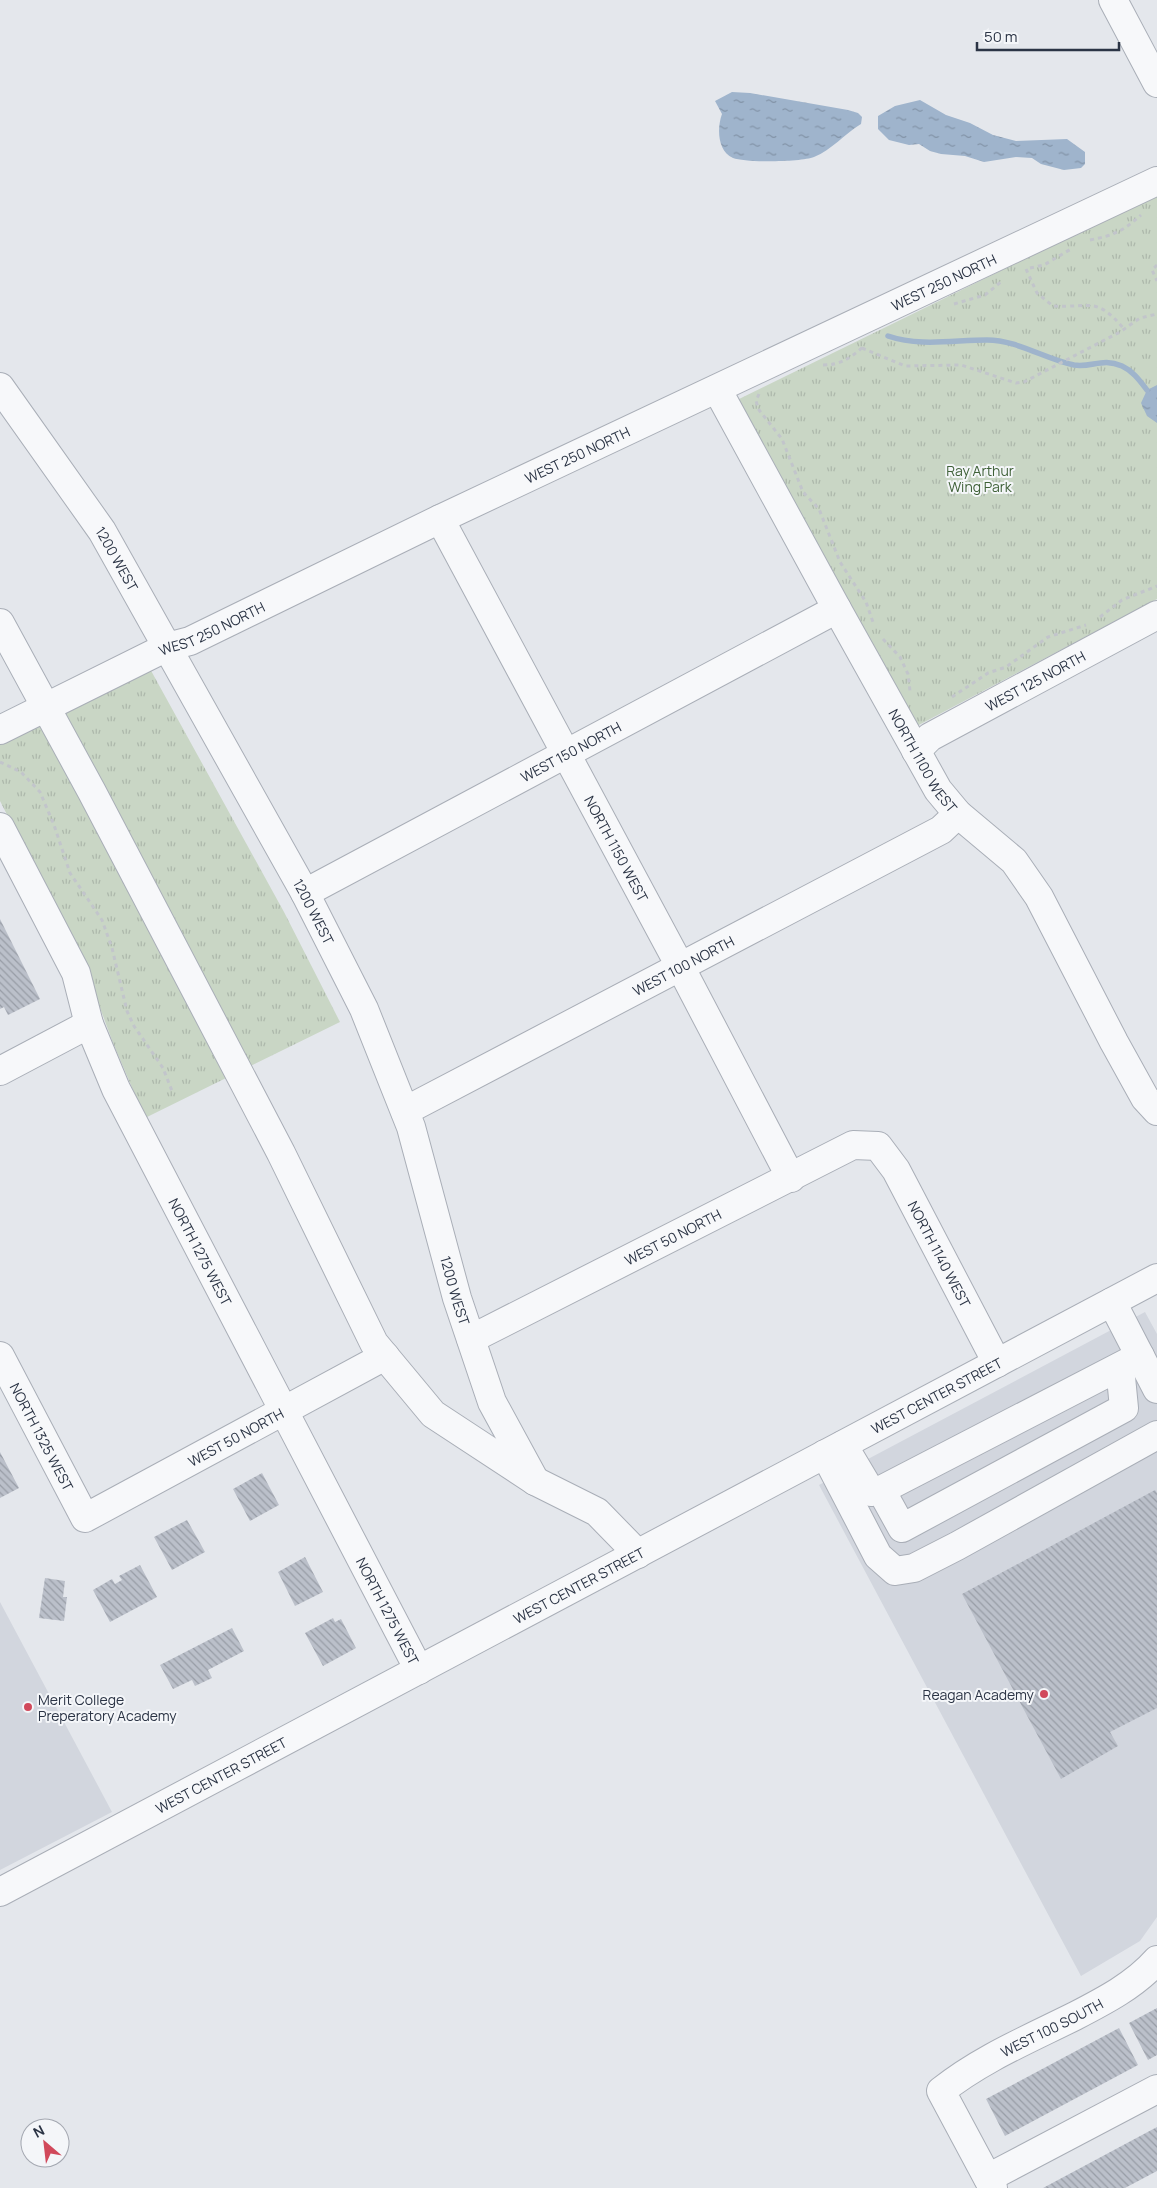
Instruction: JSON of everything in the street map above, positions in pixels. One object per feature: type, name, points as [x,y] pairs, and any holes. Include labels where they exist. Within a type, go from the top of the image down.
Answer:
[{"type":"street","points":[[1113,0],[1157,83]]},
{"type":"street","name":"WEST 250 NORTH","points":[[0,730],[167,647],[190,641],[440,519],[1157,182]]},
{"type":"street","name":"1200 WEST","points":[[0,387],[102,531],[178,670],[305,892],[364,1009],[404,1111],[471,1339],[492,1402],[535,1481]]},
{"type":"street","name":"NORTH 1100 WEST","points":[[717,389],[836,610],[938,790],[958,814],[1014,861],[1039,897],[1114,1042],[1146,1098],[1157,1111]]},
{"type":"street","name":"NORTH 1150 WEST","points":[[440,519],[681,968],[791,1178]]},
{"type":"street","name":"WEST 150 NORTH","points":[[305,892],[836,610]]},
{"type":"street","name":"WEST 125 NORTH","points":[[916,751],[930,737],[1157,615]]},
{"type":"street","points":[[0,623],[92,792],[281,1153],[374,1343],[433,1414],[535,1481],[598,1512],[638,1554]]},
{"type":"street","name":"WEST 100 NORTH","points":[[404,1111],[681,968],[941,830],[958,814]]},
{"type":"street","name":"NORTH 1275 WEST","points":[[0,826],[76,973],[89,1024],[116,1089],[419,1670]]},
{"type":"street","points":[[0,1071],[89,1024]]},
{"type":"street","name":"WEST 50 NORTH","points":[[471,1339],[854,1145],[878,1146]]},
{"type":"street","name":"NORTH 1140 WEST","points":[[878,1146],[896,1170],[997,1363]]},
{"type":"street","name":"WEST CENTER STREET","points":[[0,1892],[1157,1278]]},
{"type":"street","points":[[881,1490],[902,1528],[1124,1408],[1130,1361],[1112,1302]]},
{"type":"street","name":"NORTH 1325 WEST","points":[[0,1356],[85,1518]]},
{"type":"street","name":"WEST 50 NORTH","points":[[85,1518],[385,1356]]},
{"type":"street","points":[[834,1449],[871,1492],[881,1490],[1130,1361]]},
{"type":"street","points":[[1130,1361],[1157,1389]]},
{"type":"street","points":[[834,1449],[878,1556],[895,1571],[914,1568],[957,1546],[1157,1435]]},
{"type":"street","name":"WEST 100 SOUTH","points":[[991,2183],[941,2091],[966,2071],[1106,2000],[1146,1972],[1157,1960]]},
{"type":"street","points":[[991,2183],[1157,2089]]},
{"type":"path","points":[[1157,265],[1152,270],[1157,281]]},
{"type":"path","points":[[1026,269],[1037,293],[1053,306],[1089,305],[1101,308],[1111,313],[1124,329]]},
{"type":"path","points":[[862,348],[905,366],[961,365],[1016,383],[1024,382],[1124,329],[1140,318],[1157,314]]},
{"type":"path","points":[[759,410],[782,439],[803,492],[819,509],[840,562],[866,602],[875,627]]},
{"type":"path","points":[[946,701],[988,673],[1006,667],[1048,638],[1084,626],[1102,617],[1122,600],[1157,586]]},
{"type":"path","points":[[880,635],[900,657],[908,674],[910,694]]},
{"type":"path","points":[[0,762],[21,772],[40,792],[54,825],[70,873],[102,920],[112,948],[127,1011],[134,1026],[159,1062],[172,1091]]},
{"type":"shaded area","name":"Reagan Academy","points":[[1145,1312],[1157,1334],[1157,1917],[1140,1941],[1081,1976],[819,1485]]},
{"type":"shaded area","name":"Merit College Preperatory Academy","points":[[0,1602],[112,1812],[0,1870]]},
{"type":"green space","name":"Ray Arthur Wing Park","points":[[1157,194],[1157,599],[915,727],[735,401]]},
{"type":"green space","points":[[149,667],[284,912],[340,1022],[145,1118],[113,1043],[85,967],[0,801],[0,745]]},
{"type":"water","points":[[732,92],[750,93],[848,110],[858,113],[862,117],[861,124],[827,150],[814,157],[774,161],[740,160],[728,155],[721,144],[719,125],[722,114],[715,101]]},
{"type":"water","points":[[920,100],[946,115],[970,123],[993,135],[1016,141],[1067,139],[1085,152],[1085,164],[1081,168],[1064,170],[1041,164],[1032,158],[1016,157],[984,162],[965,156],[930,151],[919,144],[909,145],[889,140],[878,129],[878,116],[895,106]]},
{"type":"water","points":[[1157,385],[1157,423],[1147,416],[1141,403],[1147,390]]},
{"type":"building","points":[[0,919],[40,999],[8,1015],[4,1007],[0,1009]]},
{"type":"building","points":[[0,1452],[19,1488],[0,1498]]},
{"type":"building","points":[[262,1473],[279,1505],[250,1521],[233,1489]]},
{"type":"building","points":[[1155,1490],[1157,1493],[1157,1708],[1110,1732],[1118,1746],[1061,1779],[962,1594]]},
{"type":"building","points":[[187,1520],[205,1552],[172,1570],[154,1537]]},
{"type":"building","points":[[305,1557],[323,1592],[295,1606],[278,1572]]},
{"type":"building","points":[[140,1565],[157,1597],[110,1622],[93,1590],[112,1579],[115,1584],[122,1580],[119,1576]]},
{"type":"building","points":[[45,1578],[65,1581],[63,1597],[67,1597],[64,1621],[39,1618]]},
{"type":"building","points":[[333,1618],[335,1622],[341,1619],[356,1648],[323,1666],[305,1633]]},
{"type":"building","points":[[232,1628],[244,1651],[208,1670],[212,1678],[195,1686],[192,1680],[173,1689],[160,1665]]},
{"type":"building","points":[[1157,2008],[1157,2055],[1148,2060],[1129,2023]]},
{"type":"building","points":[[1119,2028],[1138,2065],[1005,2136],[986,2099]]},
{"type":"building","points":[[1157,2127],[1157,2171],[1125,2188],[1043,2188]]},
{"type":"waterway","points":[[888,336],[925,342],[998,341],[1020,346],[1052,359],[1074,365],[1115,363],[1130,371],[1147,390]]},
{"type":"place","name":"Reagan Academy","points":[[1044,1694]]},
{"type":"place","name":"Merit College Preperatory Academy","points":[[28,1707]]}]
